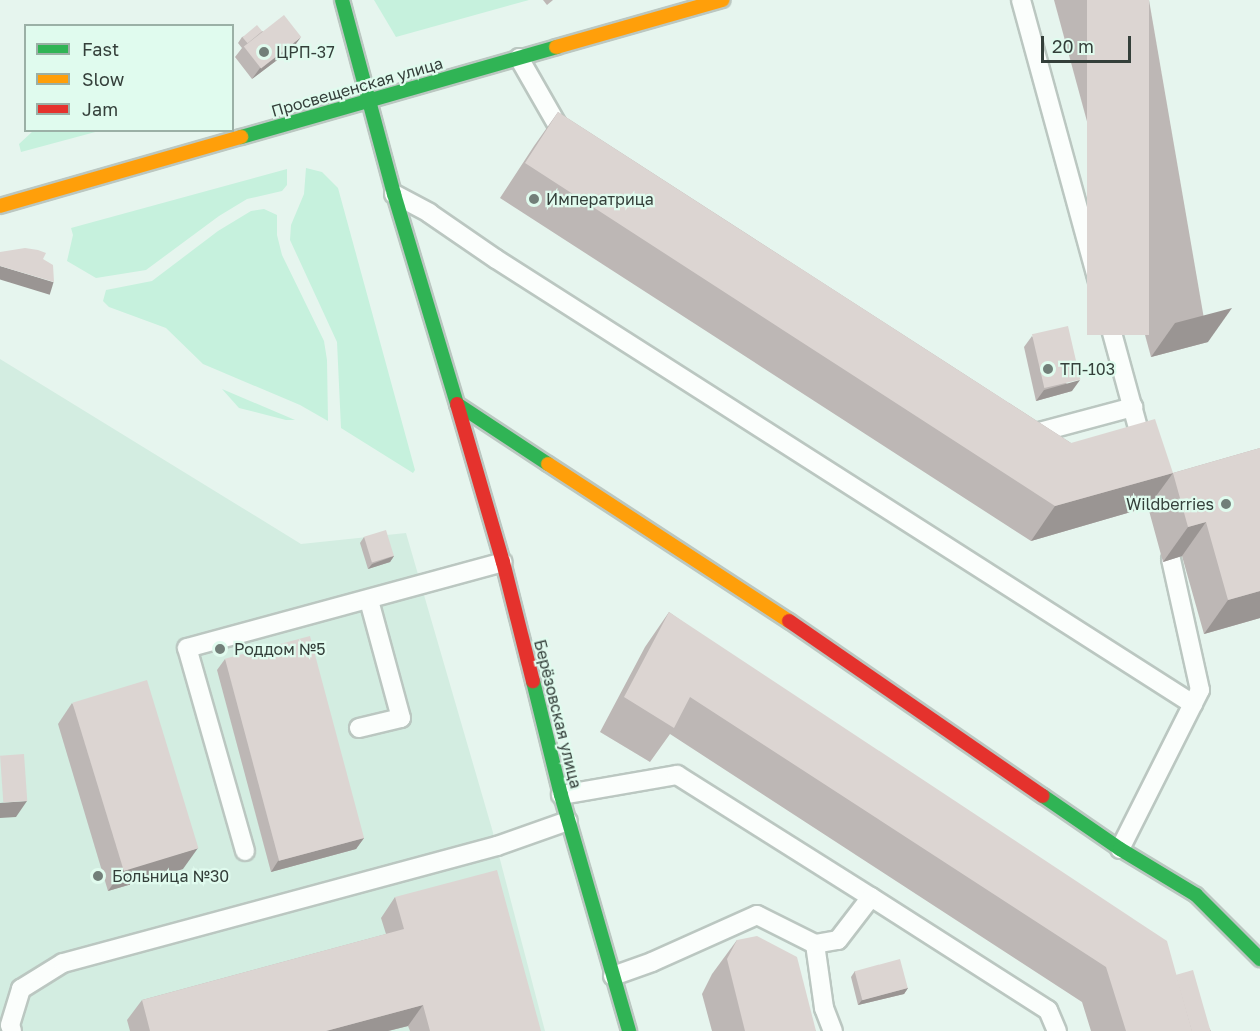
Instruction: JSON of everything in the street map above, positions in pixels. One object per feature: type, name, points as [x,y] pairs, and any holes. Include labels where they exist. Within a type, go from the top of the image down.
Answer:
[{"type":"street","points":[[342,0],[368,101]]},
{"type":"street","name":"Просвещенская улица","points":[[0,206],[519,58],[668,7],[722,0]]},
{"type":"street","name":"Берёзовская улица","points":[[368,101],[503,562],[561,795],[629,1031]]},
{"type":"street","points":[[457,404],[790,622],[1120,849],[1196,895],[1260,958]]},
{"type":"lane","points":[[1021,0],[1147,461]]},
{"type":"lane","points":[[519,58],[561,134],[582,146]]},
{"type":"lane","points":[[394,194],[429,213],[496,259],[1193,704]]},
{"type":"lane","points":[[1012,422],[1032,434],[1133,407]]},
{"type":"lane","points":[[1120,849],[1200,690],[1171,559]]},
{"type":"lane","points":[[245,851],[188,648],[503,562]]},
{"type":"lane","points":[[359,728],[401,718],[369,600]]},
{"type":"lane","points":[[561,795],[676,775],[1048,1010],[1057,1031]]},
{"type":"lane","points":[[12,1031],[10,1025],[21,988],[63,963],[497,846],[568,821]]},
{"type":"lane","points":[[613,976],[652,962],[757,915],[815,944],[838,940],[871,897]]},
{"type":"lane","points":[[815,944],[824,1008],[833,1031]]},
{"type":"shaded area","points":[[374,0],[529,0],[396,37]]},
{"type":"shaded area","points":[[32,132],[95,132],[21,152],[19,144]]},
{"type":"shaded area","points":[[306,168],[322,172],[338,188],[415,470],[413,473],[341,428],[337,342],[290,240],[291,225],[304,194]]},
{"type":"shaded area","points":[[287,169],[287,185],[282,191],[247,199],[219,216],[146,270],[96,278],[67,261],[73,235],[71,228]]},
{"type":"shaded area","points":[[264,209],[277,215],[277,235],[282,255],[324,341],[327,360],[328,421],[300,405],[203,364],[166,328],[109,307],[103,301],[106,290],[152,281],[218,231],[251,211]]},
{"type":"shaded area","points":[[0,359],[301,544],[406,533],[492,829],[545,1031],[0,1031]]},
{"type":"shaded area","points":[[222,389],[295,420],[286,420],[239,408]]},
{"type":"building","points":[[1087,0],[1149,0],[1149,335],[1087,335]]},
{"type":"building","name":"ЦРП-37","points":[[284,15],[301,37],[261,68],[244,46]]},
{"type":"building","points":[[257,25],[262,31],[248,43],[242,37]]},
{"type":"building","points":[[558,112],[1071,443],[1155,419],[1173,473],[1055,506],[525,163]]},
{"type":"building","points":[[25,248],[46,253],[43,259],[53,265],[54,282],[0,266],[0,252]]},
{"type":"building","points":[[1068,326],[1080,380],[1044,388],[1032,334]]},
{"type":"building","points":[[1260,448],[1260,591],[1228,600],[1206,522],[1188,527],[1173,473]]},
{"type":"building","points":[[386,530],[394,556],[372,563],[364,537]]},
{"type":"building","points":[[669,612],[1167,941],[1192,1031],[1126,1031],[1106,967],[690,697],[674,728],[624,697]]},
{"type":"building","points":[[310,636],[364,838],[279,861],[225,659]]},
{"type":"building","points":[[147,680],[198,848],[124,871],[72,703]]},
{"type":"building","points":[[24,754],[27,801],[3,803],[0,756]]},
{"type":"building","points":[[497,870],[541,1031],[430,1031],[423,1005],[326,1031],[150,1031],[142,1000],[404,929],[395,897]]},
{"type":"building","points":[[757,936],[797,957],[816,1031],[745,1031],[727,959],[737,940]]},
{"type":"building","points":[[900,959],[908,988],[862,1000],[855,971]]},
{"type":"building","points":[[1193,970],[1210,1031],[1192,1031],[1176,975]]},
{"type":"traffic: fast","points":[[342,0],[394,194],[457,404],[548,464]]},
{"type":"traffic: fast","points":[[241,137],[556,47]]},
{"type":"traffic: fast","points":[[533,681],[561,795],[629,1031]]},
{"type":"traffic: fast","points":[[1043,796],[1120,849],[1196,895],[1260,959]]},
{"type":"traffic: slow","points":[[556,47],[722,0]]},
{"type":"traffic: slow","points":[[0,206],[241,137]]},
{"type":"traffic: slow","points":[[548,464],[789,621]]},
{"type":"traffic: jam","points":[[457,404],[503,562],[533,681]]},
{"type":"traffic: jam","points":[[789,621],[1043,796]]},
{"type":"place","name":"ЦРП-37","points":[[264,52]]},
{"type":"place","name":"Императрица","points":[[534,199]]},
{"type":"place","name":"ТП-103","points":[[1048,369]]},
{"type":"place","name":"Wildberries","points":[[1226,504]]},
{"type":"place","name":"Роддом №5","points":[[220,649]]},
{"type":"place","name":"Больница №30","points":[[98,876]]}]
